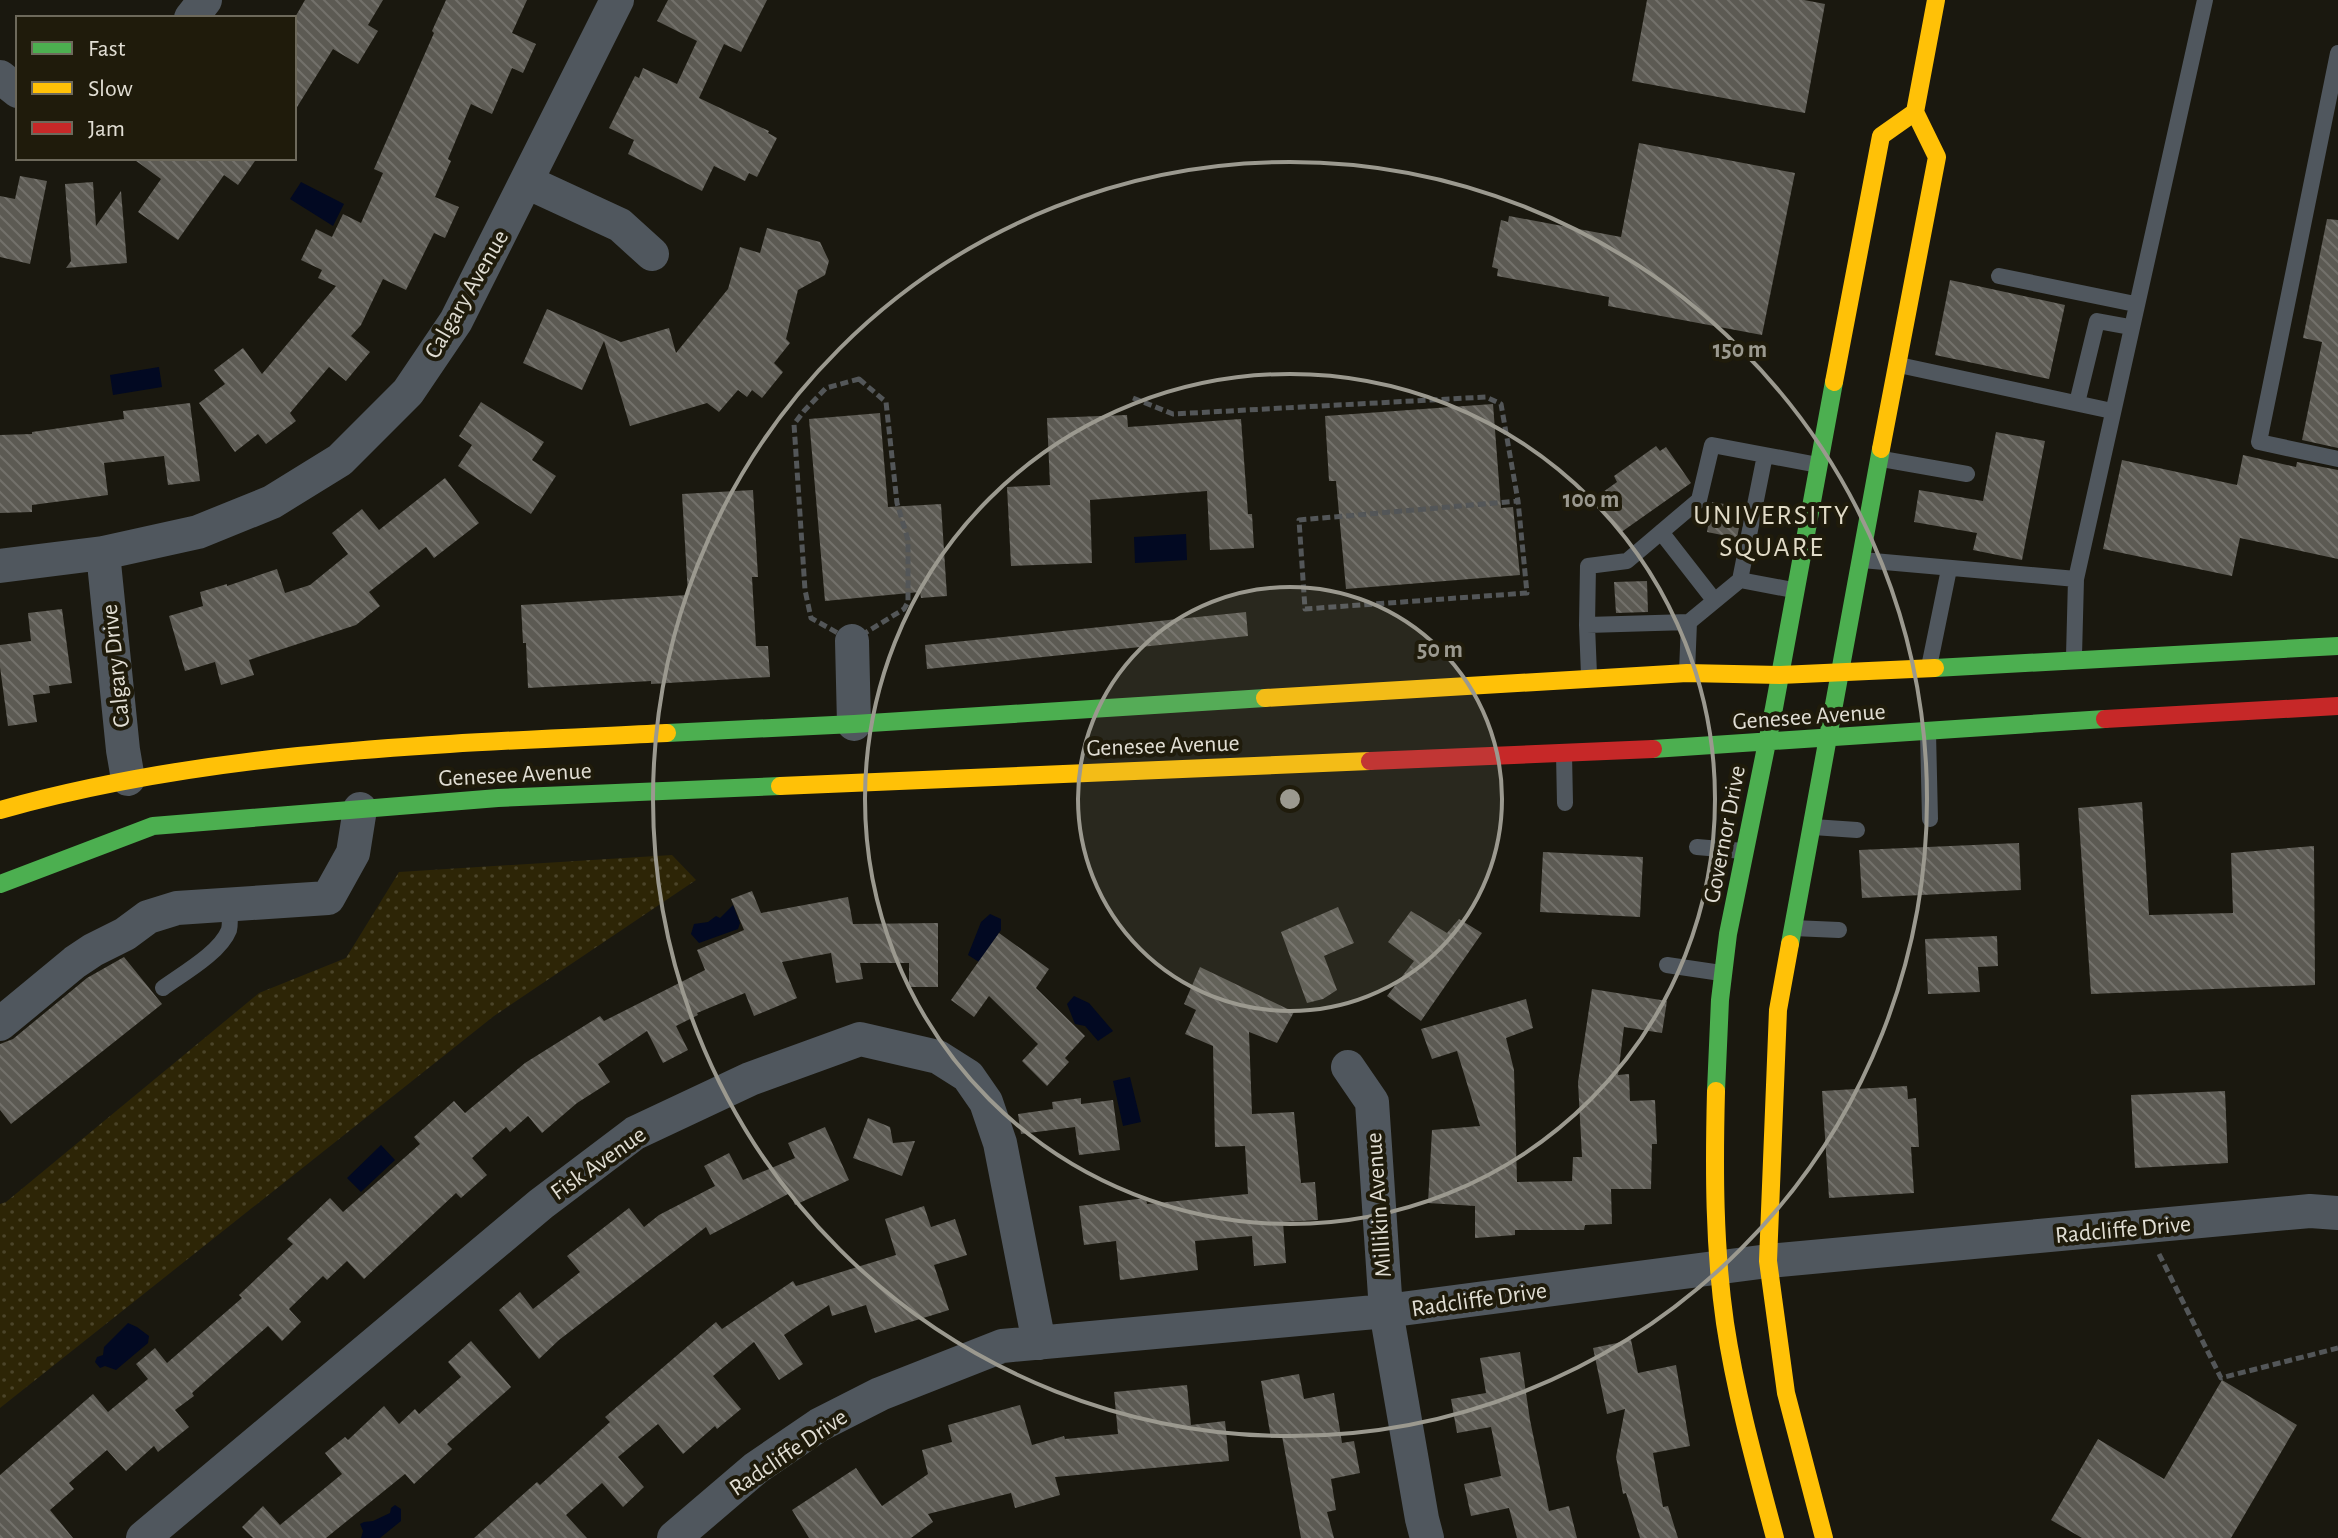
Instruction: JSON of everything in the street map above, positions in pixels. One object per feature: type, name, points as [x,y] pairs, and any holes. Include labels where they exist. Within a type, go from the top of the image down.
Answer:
[{"type":"main road","points":[[1824,1538],[1786,1393],[1768,1261],[1778,1010],[1937,157],[1915,112],[1936,0]]},
{"type":"main road","name":"Governor Drive","points":[[1775,1538],[1755,1466],[1731,1356],[1720,1267],[1714,1147],[1723,973],[1743,851],[1780,675],[1881,136],[1915,112]]},
{"type":"main road","name":"Genesee Avenue","points":[[0,810],[128,779],[373,748],[854,724],[1589,678],[1687,673],[1840,673],[2338,646]]},
{"type":"main road","name":"Genesee Avenue","points":[[0,884],[153,826],[498,798],[1828,739],[2338,706]]},
{"type":"street","points":[[193,16],[205,0]]},
{"type":"street","name":"Calgary Avenue","points":[[0,566],[103,553],[198,532],[272,502],[340,460],[408,392],[456,321],[617,0]]},
{"type":"street","points":[[0,77],[16,89]]},
{"type":"street","points":[[527,182],[620,225],[652,254]]},
{"type":"street","name":"Calgary Drive","points":[[103,553],[128,779]]},
{"type":"street","points":[[852,641],[854,724]]},
{"type":"street","points":[[0,1024],[75,962],[125,934],[148,917],[177,908],[328,898],[353,853],[360,809]]},
{"type":"street","name":"Fisk Avenue","points":[[143,1538],[529,1214],[635,1133],[750,1079],[860,1039],[938,1057],[968,1076],[986,1102],[1000,1143],[1039,1343]]},
{"type":"street","name":"Millikin Avenue","points":[[1348,1067],[1372,1102],[1386,1311],[1427,1538]]},
{"type":"street","name":"Radcliffe Drive","points":[[674,1538],[756,1468],[819,1425],[880,1394],[1002,1346],[1386,1311],[1768,1261],[2310,1211],[2338,1213]]},
{"type":"lane","points":[[2074,659],[2076,579],[2205,0]]},
{"type":"lane","points":[[2338,53],[2259,442],[2338,459]]},
{"type":"lane","points":[[1999,276],[2135,304]]},
{"type":"lane","points":[[2077,403],[2097,321],[2130,327]]},
{"type":"lane","points":[[1898,365],[2112,411]]},
{"type":"lane","points":[[1589,678],[1588,566],[1627,561],[1699,500],[1712,445],[1818,465]]},
{"type":"lane","points":[[1587,625],[1689,622],[1740,580],[1765,455]]},
{"type":"lane","points":[[1879,459],[1967,474]]},
{"type":"lane","points":[[1661,532],[1714,600]]},
{"type":"lane","points":[[1860,560],[2076,579]]},
{"type":"lane","points":[[1929,669],[1949,569]]},
{"type":"lane","points":[[1740,580],[1795,590]]},
{"type":"lane","points":[[1687,673],[1689,622]]},
{"type":"lane","points":[[1928,731],[1930,819]]},
{"type":"lane","points":[[1564,752],[1565,803]]},
{"type":"lane","points":[[1811,827],[1857,830]]},
{"type":"lane","points":[[1697,847],[1743,851]]},
{"type":"lane","points":[[163,988],[212,952],[224,938],[230,927],[229,905]]},
{"type":"lane","points":[[1792,928],[1839,930]]},
{"type":"lane","points":[[1667,965],[1723,973]]},
{"type":"path","points":[[805,590],[794,424],[826,388],[859,379],[886,402],[897,503],[908,540],[908,602]]},
{"type":"path","points":[[1133,398],[1173,414],[1486,397],[1501,404],[1518,501],[1527,593],[1305,609],[1299,520],[1518,501]]},
{"type":"path","points":[[2154,1226],[2160,1259],[2221,1378],[2338,1348]]},
{"type":"shaded area","points":[[672,855],[696,880],[494,1016],[0,1408],[0,1204],[259,993],[346,958],[399,872]]},
{"type":"water","points":[[301,182],[344,204],[333,226],[290,199]]},
{"type":"water","points":[[159,367],[162,387],[113,395],[110,375]]},
{"type":"water","points":[[1186,534],[1187,560],[1135,563],[1134,537]]},
{"type":"water","points":[[733,905],[740,923],[738,929],[699,943],[691,934],[694,924],[708,922],[716,916],[720,918]]},
{"type":"water","points":[[990,914],[1001,919],[1001,930],[979,962],[968,955],[981,922]]},
{"type":"water","points":[[1074,996],[1089,1003],[1113,1031],[1098,1041],[1085,1026],[1075,1024],[1067,1004]]},
{"type":"water","points":[[1130,1077],[1141,1122],[1123,1126],[1113,1081]]},
{"type":"water","points":[[381,1145],[395,1160],[361,1192],[347,1178]]},
{"type":"water","points":[[128,1323],[149,1336],[148,1343],[116,1370],[105,1366],[100,1368],[95,1362],[97,1357],[103,1355],[104,1347]]},
{"type":"water","points":[[395,1505],[401,1509],[401,1521],[380,1538],[361,1538],[363,1531],[360,1524],[390,1513]]},
{"type":"building","points":[[305,0],[383,0],[368,25],[378,31],[358,64],[333,49],[296,109],[296,16]]},
{"type":"building","points":[[446,0],[527,0],[512,33],[536,44],[523,73],[512,68],[492,114],[471,104],[435,197],[459,207],[445,238],[434,233],[406,290],[383,279],[361,325],[351,336],[370,352],[346,381],[329,367],[290,413],[296,421],[266,444],[258,434],[235,452],[199,403],[225,384],[214,370],[243,348],[262,374],[336,286],[318,278],[322,270],[301,260],[316,229],[332,237],[343,214],[361,223],[383,173],[374,169]]},
{"type":"building","points":[[668,0],[767,0],[741,52],[724,44],[699,98],[769,131],[777,138],[757,177],[749,173],[745,181],[714,166],[702,191],[628,154],[634,140],[609,128],[635,76],[639,78],[643,68],[677,84],[697,41],[657,21]]},
{"type":"building","points":[[1647,0],[1804,0],[1825,4],[1805,113],[1632,81]]},
{"type":"building","points":[[1639,143],[1795,173],[1762,335],[1608,306],[1609,297],[1497,276],[1498,269],[1492,267],[1501,220],[1508,222],[1509,216],[1621,237]]},
{"type":"building","points":[[135,160],[256,160],[238,185],[224,175],[178,240],[138,212],[161,179]]},
{"type":"building","points":[[20,176],[47,181],[30,264],[0,257],[0,196],[15,199]]},
{"type":"building","points":[[93,182],[96,226],[121,191],[127,263],[66,268],[71,261],[65,184]]},
{"type":"building","points":[[2327,219],[2338,220],[2338,448],[2302,440],[2322,342],[2303,338]]},
{"type":"building","points":[[767,228],[820,242],[829,261],[825,275],[798,290],[786,339],[790,343],[774,363],[783,372],[762,398],[752,390],[747,397],[738,390],[719,412],[707,403],[630,426],[604,341],[582,390],[523,363],[547,309],[621,342],[669,328],[676,353],[728,289],[740,247],[760,253]]},
{"type":"building","points":[[1950,280],[2065,305],[2049,379],[1935,355]]},
{"type":"building","points":[[481,402],[544,442],[532,460],[556,476],[531,514],[458,466],[472,445],[459,436]]},
{"type":"building","points":[[190,403],[200,481],[168,485],[164,456],[104,463],[108,495],[32,505],[32,512],[0,513],[0,435],[32,434],[124,419],[123,411]]},
{"type":"building","points":[[1493,404],[1501,508],[1513,507],[1520,575],[1346,589],[1336,481],[1329,481],[1325,416]]},
{"type":"building","points":[[880,413],[888,507],[941,504],[947,596],[921,598],[920,592],[825,601],[809,419]]},
{"type":"building","points":[[1127,415],[1128,427],[1241,419],[1248,514],[1252,514],[1254,548],[1210,550],[1207,491],[1090,500],[1092,563],[1011,566],[1007,487],[1050,485],[1047,418]]},
{"type":"building","points":[[1996,432],[2045,441],[2022,560],[1973,550],[1977,533],[1914,522],[1919,490],[1983,501]]},
{"type":"building","points":[[1656,446],[1660,451],[1666,447],[1691,483],[1620,533],[1596,497],[1617,482],[1614,476]]},
{"type":"building","points":[[2243,455],[2296,467],[2297,462],[2338,470],[2338,559],[2240,538],[2232,576],[2103,549],[2122,460],[2237,485]]},
{"type":"building","points":[[445,478],[479,523],[434,558],[426,547],[369,592],[380,606],[356,625],[249,660],[254,675],[221,685],[215,662],[185,671],[169,616],[203,606],[200,592],[277,569],[285,593],[310,585],[348,554],[332,533],[362,509],[379,530]]},
{"type":"building","points":[[753,490],[758,577],[752,577],[756,646],[768,646],[770,677],[528,688],[521,605],[688,595],[682,494]]},
{"type":"building","points":[[1712,502],[1743,507],[1737,538],[1707,532]]},
{"type":"building","points":[[1647,581],[1648,612],[1616,613],[1614,582]]},
{"type":"building","points":[[62,609],[72,683],[49,686],[50,693],[33,695],[37,722],[8,726],[0,645],[31,641],[28,613]]},
{"type":"building","points":[[1246,612],[1248,636],[927,669],[925,645]]},
{"type":"building","points":[[2142,802],[2149,915],[2233,913],[2231,853],[2314,846],[2315,985],[2091,994],[2078,808]]},
{"type":"building","points":[[2019,843],[2021,890],[1862,898],[1859,850]]},
{"type":"building","points":[[1543,852],[1643,857],[1640,917],[1540,912]]},
{"type":"building","points":[[752,891],[761,913],[848,897],[853,924],[938,923],[938,987],[909,987],[909,963],[860,963],[863,979],[836,983],[831,953],[782,962],[797,998],[754,1016],[745,993],[697,1013],[676,1026],[688,1050],[663,1063],[647,1031],[598,1064],[610,1082],[577,1103],[542,1133],[528,1116],[510,1132],[506,1127],[472,1158],[487,1175],[461,1198],[456,1193],[364,1279],[347,1261],[327,1280],[323,1276],[289,1309],[301,1322],[282,1341],[268,1326],[175,1410],[189,1427],[158,1452],[154,1446],[126,1471],[107,1450],[69,1483],[74,1489],[50,1510],[73,1538],[0,1538],[0,1475],[93,1394],[108,1412],[148,1379],[136,1364],[155,1348],[167,1363],[242,1298],[239,1295],[293,1244],[287,1239],[330,1198],[343,1212],[420,1144],[414,1137],[454,1101],[465,1113],[525,1063],[600,1016],[604,1021],[705,970],[697,950],[744,930],[731,899]]},
{"type":"building","points":[[1338,907],[1354,943],[1324,956],[1337,990],[1323,999],[1307,1003],[1281,932]]},
{"type":"building","points":[[1411,911],[1447,933],[1459,919],[1482,933],[1421,1021],[1387,996],[1414,961],[1388,942]]},
{"type":"building","points":[[999,933],[1049,969],[1036,988],[1085,1036],[1065,1058],[1069,1062],[1047,1086],[1022,1061],[1038,1044],[989,996],[974,1017],[951,1000]]},
{"type":"building","points":[[1997,936],[1998,966],[1978,967],[1980,992],[1928,994],[1925,939]]},
{"type":"building","points":[[124,957],[162,1004],[11,1124],[0,1110],[0,1044],[13,1039],[87,978]]},
{"type":"building","points":[[1200,967],[1294,1012],[1277,1043],[1249,1032],[1252,1114],[1294,1112],[1301,1183],[1315,1182],[1318,1220],[1283,1222],[1286,1263],[1254,1266],[1252,1236],[1195,1241],[1198,1270],[1120,1280],[1116,1241],[1084,1245],[1079,1206],[1146,1198],[1147,1204],[1248,1194],[1245,1146],[1215,1147],[1213,1046],[1185,1034],[1196,1010],[1184,1004]]},
{"type":"building","points":[[1592,989],[1667,1001],[1662,1033],[1624,1027],[1618,1075],[1629,1074],[1630,1101],[1655,1100],[1657,1144],[1652,1144],[1651,1189],[1611,1189],[1612,1224],[1585,1225],[1584,1230],[1515,1230],[1515,1235],[1475,1238],[1475,1206],[1428,1203],[1432,1130],[1480,1126],[1457,1051],[1432,1059],[1421,1029],[1526,999],[1533,1028],[1506,1038],[1514,1070],[1517,1182],[1572,1181],[1573,1157],[1582,1157],[1578,1082]]},
{"type":"building","points":[[1907,1086],[1908,1099],[1916,1098],[1919,1147],[1911,1147],[1914,1193],[1829,1198],[1822,1091]]},
{"type":"building","points":[[2225,1091],[2228,1163],[2135,1168],[2131,1095]]},
{"type":"building","points":[[1081,1098],[1081,1104],[1113,1100],[1120,1150],[1079,1155],[1075,1127],[1021,1134],[1018,1114],[1053,1109],[1052,1102]]},
{"type":"building","points":[[868,1118],[890,1127],[893,1143],[915,1141],[902,1176],[853,1158]]},
{"type":"building","points":[[825,1127],[849,1180],[795,1205],[790,1193],[710,1235],[706,1227],[559,1340],[539,1359],[499,1310],[520,1292],[533,1309],[580,1272],[567,1256],[629,1208],[644,1227],[659,1215],[715,1186],[704,1166],[729,1153],[743,1180],[795,1158],[788,1143]]},
{"type":"building","points":[[924,1206],[931,1227],[955,1219],[967,1255],[934,1265],[949,1310],[875,1333],[866,1305],[832,1316],[829,1305],[784,1335],[803,1364],[779,1380],[754,1342],[713,1376],[741,1409],[717,1429],[715,1426],[683,1454],[658,1424],[618,1457],[644,1487],[623,1507],[602,1483],[566,1515],[587,1538],[474,1538],[537,1482],[540,1485],[610,1422],[605,1417],[716,1322],[722,1329],[793,1281],[796,1286],[896,1255],[885,1219]]},
{"type":"building","points":[[1631,1340],[1638,1373],[1676,1365],[1690,1446],[1653,1453],[1663,1507],[1668,1506],[1678,1538],[1640,1538],[1626,1493],[1623,1494],[1616,1457],[1625,1409],[1607,1414],[1593,1348]]},
{"type":"building","points":[[471,1341],[511,1387],[447,1444],[452,1449],[414,1484],[405,1474],[326,1538],[253,1538],[242,1527],[263,1506],[280,1525],[342,1474],[325,1453],[345,1437],[348,1440],[384,1406],[399,1424],[415,1409],[419,1414],[461,1377],[448,1362]]},
{"type":"building","points":[[1520,1352],[1549,1511],[1569,1506],[1577,1538],[1517,1538],[1509,1508],[1471,1516],[1464,1484],[1501,1476],[1491,1427],[1457,1433],[1451,1399],[1486,1393],[1480,1358]]},
{"type":"building","points":[[1299,1374],[1304,1399],[1334,1393],[1342,1443],[1354,1441],[1360,1473],[1331,1479],[1336,1510],[1327,1512],[1334,1538],[1301,1538],[1282,1436],[1271,1438],[1261,1381]]},
{"type":"building","points":[[2222,1380],[2297,1425],[2231,1538],[2082,1538],[2051,1520],[2098,1439],[2164,1479]]},
{"type":"building","points":[[1187,1385],[1191,1425],[1225,1421],[1229,1461],[1055,1477],[1060,1495],[1015,1508],[1011,1493],[928,1514],[933,1522],[911,1538],[809,1538],[792,1510],[856,1468],[882,1506],[928,1474],[922,1450],[952,1442],[948,1425],[1020,1405],[1032,1445],[1064,1436],[1065,1439],[1118,1434],[1114,1392]]},
{"type":"traffic: fast","points":[[1716,1091],[1720,1000],[1728,934],[1774,708],[1834,382]]},
{"type":"traffic: fast","points":[[1790,944],[1881,449]]},
{"type":"traffic: fast","points":[[1935,668],[2338,646]]},
{"type":"traffic: fast","points":[[667,733],[1265,698]]},
{"type":"traffic: fast","points":[[1653,749],[2105,719]]},
{"type":"traffic: fast","points":[[0,884],[153,826],[498,798],[780,786]]},
{"type":"traffic: slow","points":[[1881,449],[1937,157],[1915,112],[1936,0]]},
{"type":"traffic: slow","points":[[1834,382],[1881,136],[1915,112]]},
{"type":"traffic: slow","points":[[1265,698],[1687,673],[1780,675],[1935,668]]},
{"type":"traffic: slow","points":[[0,810],[164,774],[248,762],[415,746],[667,733]]},
{"type":"traffic: slow","points":[[780,786],[1370,761]]},
{"type":"traffic: slow","points":[[1790,944],[1778,1010],[1768,1261],[1786,1393],[1824,1538]]},
{"type":"traffic: slow","points":[[1716,1091],[1716,1207],[1725,1323],[1741,1404],[1775,1538]]},
{"type":"traffic: jam","points":[[2105,719],[2338,706]]},
{"type":"traffic: jam","points":[[1370,761],[1653,749]]},
{"type":"district","name":"UNIVERSITY SQUARE","points":[[1772,530]]}]
